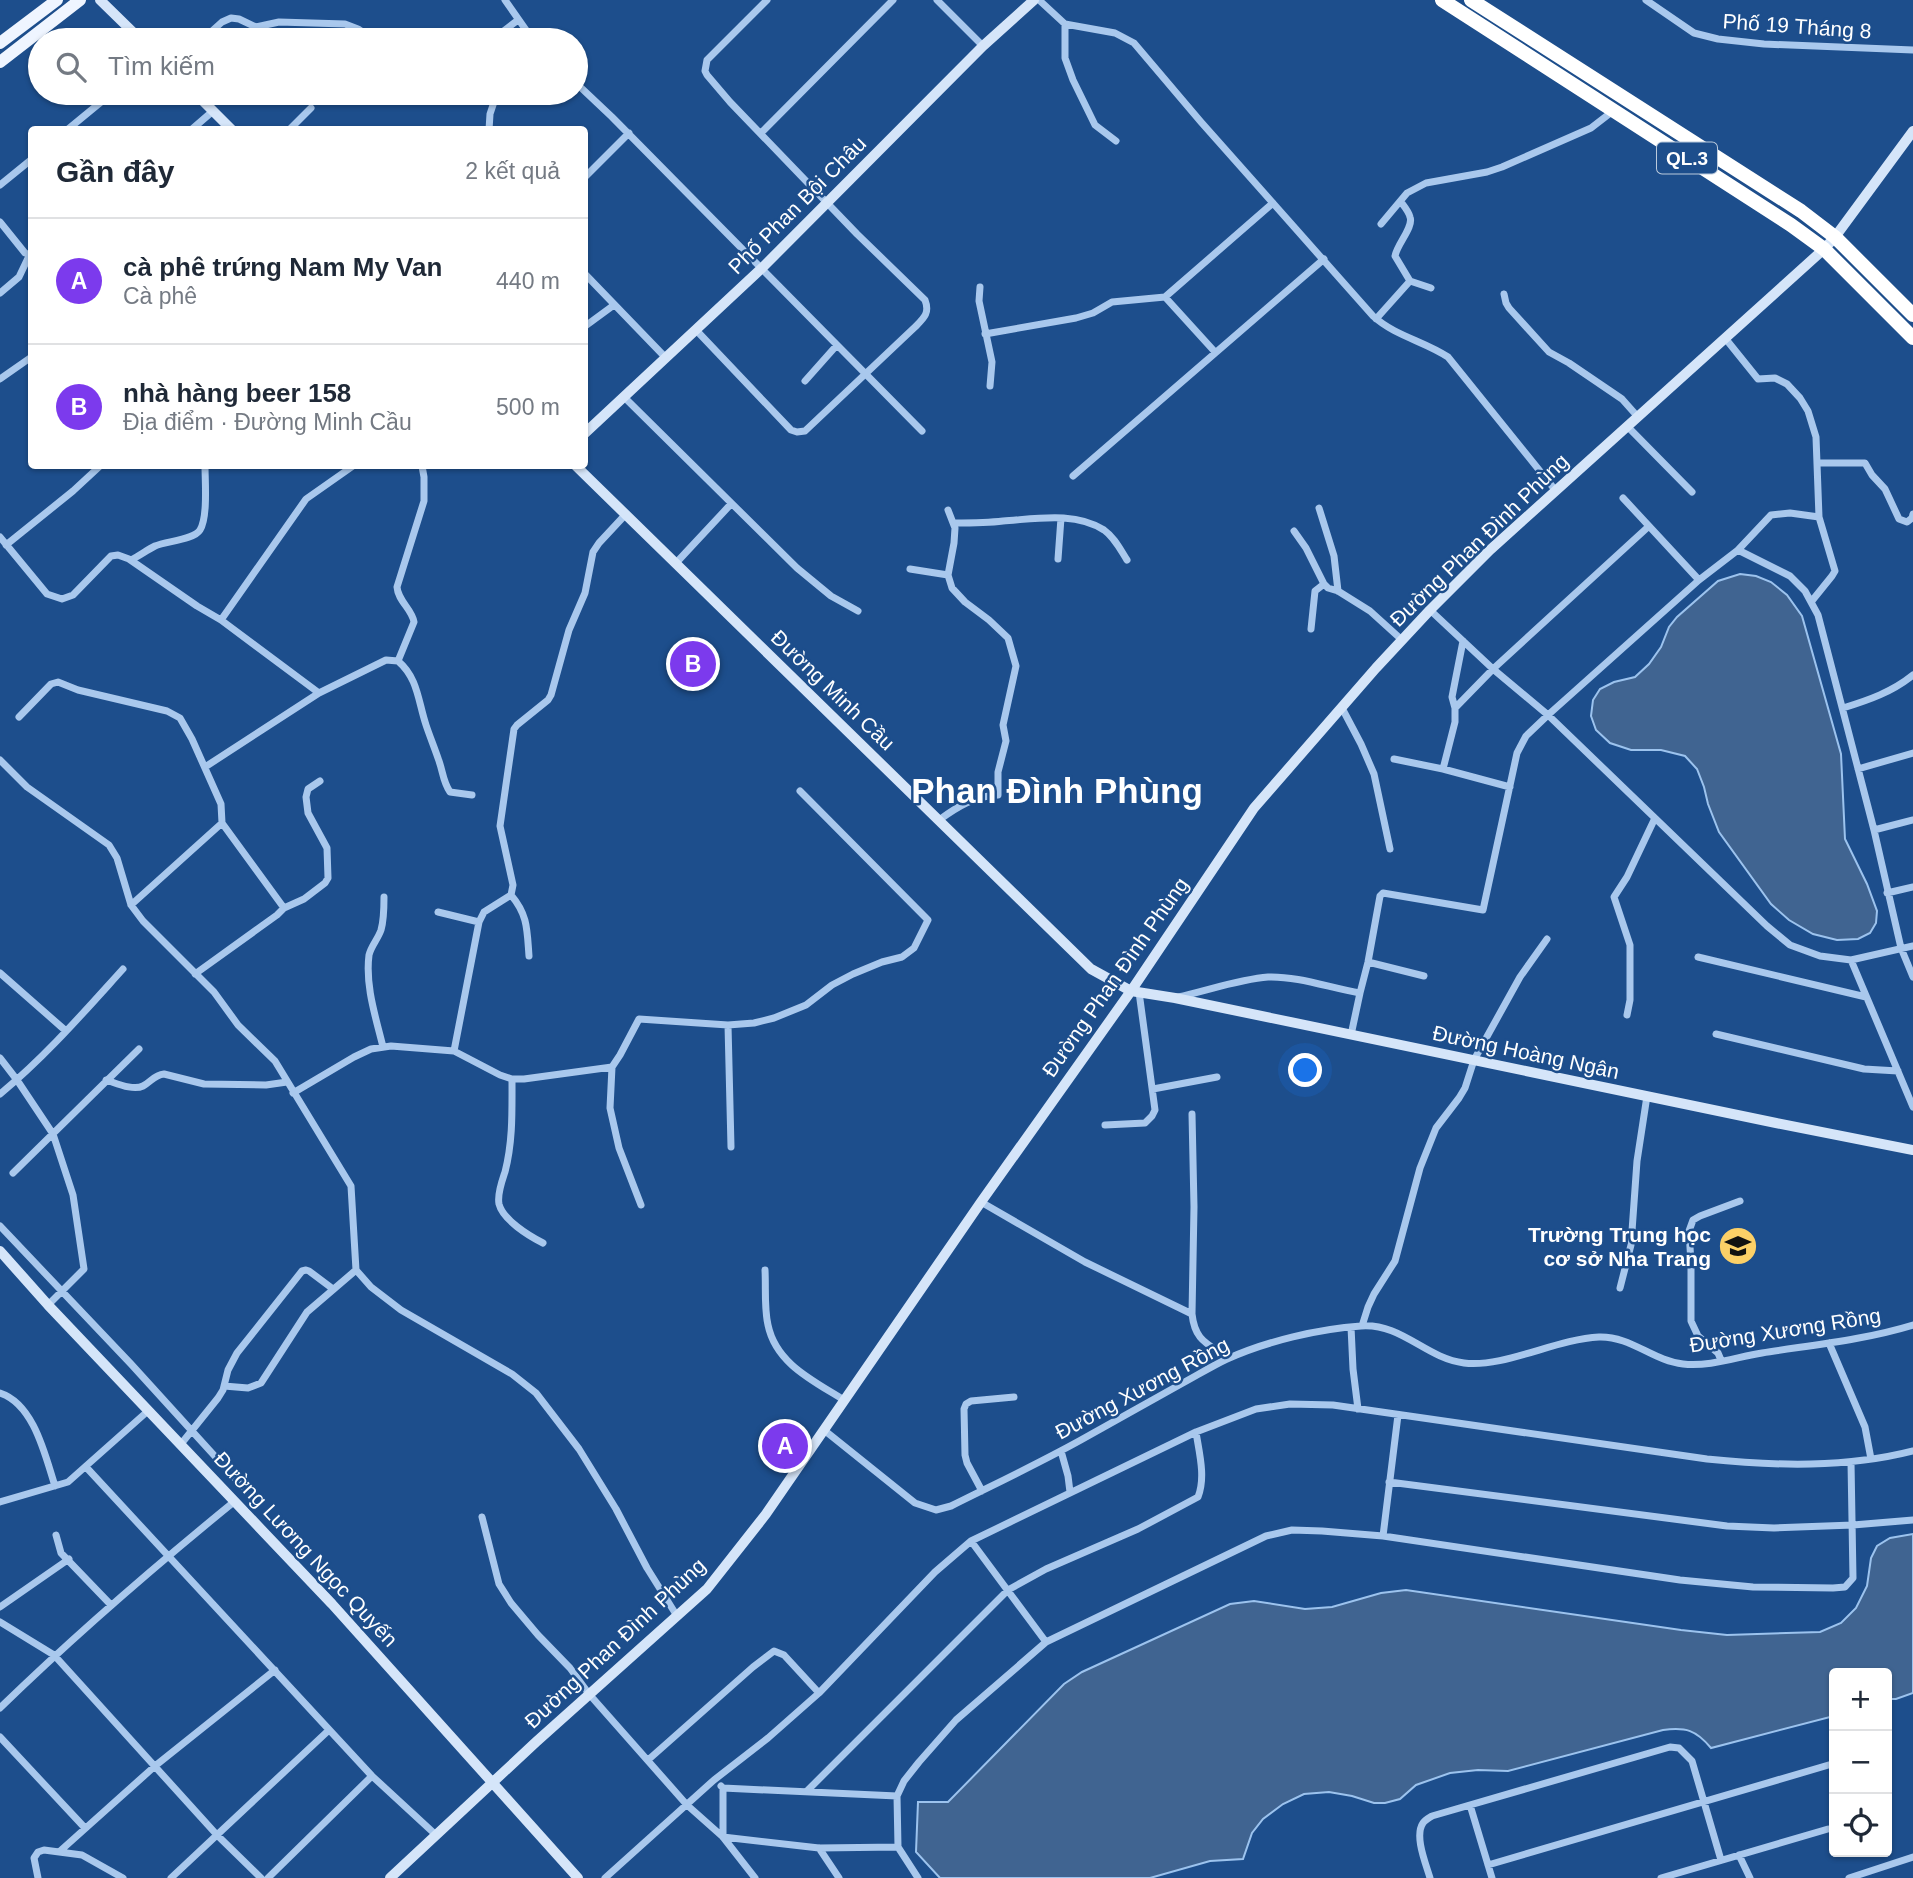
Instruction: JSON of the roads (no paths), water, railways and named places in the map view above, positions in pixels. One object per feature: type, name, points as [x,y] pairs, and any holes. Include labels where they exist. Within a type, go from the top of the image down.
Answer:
[{"type":"highway","name":"QL.3","points":[[1442,0],[1459,5],[1613,111],[1791,225],[1824,249],[1913,338]]},
{"type":"highway","name":"QL.3","points":[[1471,0],[1801,211],[1835,237],[1913,315]]},
{"type":"main road","points":[[0,43],[57,0]]},
{"type":"main road","points":[[43,28],[79,0]]},
{"type":"main road","points":[[0,62],[28,40]]},
{"type":"street","points":[[100,0],[129,28]]},
{"type":"street","points":[[505,0],[523,28]]},
{"type":"street","points":[[696,330],[794,431],[805,431],[925,316],[928,307],[925,300],[723,94],[705,71],[707,60],[766,0]]},
{"type":"street","points":[[761,133],[893,0]]},
{"type":"street","points":[[937,0],[983,46]]},
{"type":"street","points":[[1036,0],[1065,24],[1115,33],[1134,43],[1376,319],[1390,330],[1430,346],[1448,357],[1556,491]]},
{"type":"street","name":"Phố Phan Bội Châu","points":[[588,430],[762,268],[983,46],[1036,0]]},
{"type":"street","name":"Phố 19 Tháng 8","points":[[1646,0],[1694,33],[1718,39],[1764,44],[1913,50]]},
{"type":"street","points":[[215,28],[231,18],[256,27],[279,22],[345,24],[355,28]]},
{"type":"street","points":[[507,28],[517,20]]},
{"type":"street","points":[[1065,24],[1066,58],[1073,80],[1095,125],[1116,141]]},
{"type":"street","points":[[588,95],[922,431]]},
{"type":"street","points":[[72,126],[97,105]]},
{"type":"street","points":[[207,105],[228,126]]},
{"type":"street","points":[[489,126],[493,105]]},
{"type":"street","points":[[293,126],[311,108]]},
{"type":"street","points":[[196,126],[213,111]]},
{"type":"street","points":[[1381,224],[1412,189],[1426,183],[1487,172],[1575,136],[1591,128],[1613,111]]},
{"type":"street","name":"Đường Phan Đình Phùng","points":[[390,1878],[493,1781],[707,1589],[766,1514],[981,1202],[1135,992],[1255,808],[1402,639],[1490,550],[1824,249],[1913,131]]},
{"type":"street","points":[[588,174],[628,133]]},
{"type":"street","points":[[0,185],[28,162]]},
{"type":"street","points":[[1401,202],[1410,216],[1411,223],[1395,256],[1410,281],[1431,288]]},
{"type":"street","points":[[985,334],[1076,318],[1093,313],[1112,302],[1165,297],[1273,203]]},
{"type":"street","points":[[0,222],[28,254]]},
{"type":"street","points":[[0,293],[19,277],[28,259]]},
{"type":"street","points":[[1073,476],[1324,259]]},
{"type":"street","points":[[588,277],[666,358]]},
{"type":"street","points":[[1376,319],[1410,281]]},
{"type":"street","points":[[980,287],[979,301],[992,362],[990,386]]},
{"type":"street","points":[[1504,293],[1509,308],[1543,347],[1622,399],[1637,417]]},
{"type":"street","points":[[1165,297],[1216,352]]},
{"type":"street","points":[[588,324],[614,305]]},
{"type":"street","points":[[1726,338],[1758,379],[1780,379],[1787,384],[1800,398],[1812,422],[1816,437],[1819,517],[1835,570],[1811,601]]},
{"type":"street","points":[[806,381],[838,345]]},
{"type":"street","points":[[0,379],[28,359]]},
{"type":"street","points":[[624,397],[797,568],[831,596],[858,611]]},
{"type":"street","points":[[1627,426],[1692,492]]},
{"type":"street","points":[[1817,463],[1865,463],[1885,489],[1899,519],[1907,522],[1913,514]]},
{"type":"street","points":[[6,545],[97,469]]},
{"type":"street","points":[[131,560],[155,545],[190,537],[201,529],[205,469]]},
{"type":"street","points":[[221,620],[306,499],[349,469]]},
{"type":"street","points":[[398,661],[414,622],[397,594],[397,587],[424,501],[423,469]]},
{"type":"street","name":"Đường Minh Cầu","points":[[579,469],[1091,969],[1135,992]]},
{"type":"street","points":[[1623,498],[1699,580]]},
{"type":"street","points":[[676,563],[731,504]]},
{"type":"street","points":[[1319,508],[1334,556],[1338,591]]},
{"type":"street","points":[[939,820],[972,800],[998,794],[998,772],[1006,741],[1003,725],[1016,666],[1008,638],[952,588],[948,575],[954,543],[954,523],[948,510]]},
{"type":"street","points":[[1351,1035],[1382,893],[1483,909],[1517,753],[1526,736],[1699,580],[1738,550],[1771,515],[1790,513],[1819,517]]},
{"type":"street","points":[[454,1051],[479,922],[484,912],[511,895],[513,885],[500,826],[514,729],[551,695],[569,630],[585,593],[593,552],[626,514]]},
{"type":"street","points":[[954,523],[1061,518],[1095,525],[1114,540],[1127,560]]},
{"type":"street","points":[[1058,559],[1061,518]]},
{"type":"street","points":[[1455,708],[1493,669],[1648,527]]},
{"type":"street","points":[[1294,531],[1328,588],[1338,591],[1370,611],[1402,639]]},
{"type":"street","points":[[0,537],[47,594],[62,599],[73,595],[111,556],[118,555],[131,560],[221,620],[319,693]]},
{"type":"street","points":[[1738,550],[1790,576],[1805,591],[1818,615],[1874,830],[1901,948],[1913,977]]},
{"type":"street","points":[[910,569],[948,575]]},
{"type":"street","points":[[1311,629],[1315,591],[1324,584]]},
{"type":"street","points":[[1430,610],[1493,669],[1548,715],[1790,945],[1820,956],[1851,960],[1913,946]]},
{"type":"street","points":[[1443,769],[1455,722],[1452,697],[1463,641]]},
{"type":"street","points":[[205,767],[319,693],[386,660],[398,661],[415,681],[421,709],[446,786],[450,792],[472,795]]},
{"type":"street","points":[[1843,708],[1880,696],[1902,684],[1913,674]]},
{"type":"street","points":[[19,717],[51,684],[58,682],[78,690],[167,711],[180,718],[221,804],[222,823],[284,908]]},
{"type":"street","points":[[1342,708],[1362,744],[1374,774],[1390,849]]},
{"type":"street","points":[[1858,769],[1913,753]]},
{"type":"street","points":[[1394,759],[1443,769],[1510,788]]},
{"type":"street","points":[[0,760],[27,786],[109,845],[117,858],[131,905],[143,921],[214,992],[238,1026],[275,1061],[351,1186],[356,1270],[371,1287],[401,1310],[512,1374],[536,1393],[579,1449],[677,1616]]},
{"type":"street","points":[[195,974],[284,908],[304,899],[325,883],[328,878],[327,848],[308,813],[306,797],[308,789],[320,782]]},
{"type":"street","points":[[641,1205],[619,1148],[610,1108],[612,1067],[639,1018],[728,1025],[774,1018],[806,1005],[832,985],[853,974],[902,957],[914,948],[928,920],[800,791]]},
{"type":"street","points":[[1627,1015],[1630,999],[1630,945],[1614,897],[1627,877],[1655,818]]},
{"type":"street","points":[[1874,830],[1913,820]]},
{"type":"street","points":[[131,905],[222,823]]},
{"type":"street","points":[[1887,893],[1913,887]]},
{"type":"street","points":[[511,895],[521,906],[527,922],[529,956]]},
{"type":"street","points":[[383,1047],[369,983],[369,968],[370,952],[383,921],[384,897]]},
{"type":"street","points":[[438,912],[479,922]]},
{"type":"street","points":[[1362,1326],[1374,1294],[1395,1261],[1412,1195],[1436,1128],[1465,1088],[1474,1060],[1520,977],[1547,939]]},
{"type":"street","points":[[1698,957],[1866,997]]},
{"type":"street","points":[[1851,960],[1913,1107]]},
{"type":"street","points":[[1368,962],[1424,976]]},
{"type":"street","points":[[0,1094],[66,1031],[123,969]]},
{"type":"street","points":[[0,973],[66,1031]]},
{"type":"street","points":[[1175,998],[1269,977],[1360,993]]},
{"type":"street","points":[[1105,1125],[1145,1123],[1155,1110],[1135,992]]},
{"type":"street","name":"Đường Hoàng Ngân","points":[[1135,992],[1913,1150]]},
{"type":"street","points":[[728,1025],[731,1147]]},
{"type":"street","points":[[1716,1034],[1864,1069],[1898,1071]]},
{"type":"street","points":[[293,1093],[354,1057],[371,1049],[391,1046],[454,1051],[512,1079],[612,1067]]},
{"type":"street","points":[[13,1173],[139,1049]]},
{"type":"street","points":[[0,1058],[52,1134],[73,1195],[83,1272],[48,1305]]},
{"type":"street","points":[[106,1080],[136,1088],[142,1087],[157,1075],[164,1074],[204,1084],[266,1085],[287,1082]]},
{"type":"street","points":[[1153,1089],[1217,1077]]},
{"type":"street","points":[[512,1079],[512,1130],[498,1201],[515,1225],[543,1243]]},
{"type":"street","points":[[1904,1085],[1913,1082]]},
{"type":"street","points":[[1620,1288],[1630,1245],[1637,1161],[1647,1096]]},
{"type":"street","points":[[1192,1114],[1193,1325],[1198,1336],[1228,1358]]},
{"type":"street","points":[[1721,1360],[1718,1353],[1699,1336],[1690,1321],[1689,1231],[1693,1220],[1740,1201]]},
{"type":"street","points":[[981,1202],[1085,1262],[1192,1314]]},
{"type":"street","points":[[0,1226],[242,1486]]},
{"type":"street","name":"Đường Lương Ngọc Quyến","points":[[0,1251],[332,1604],[579,1878]]},
{"type":"street","points":[[224,1386],[248,1388],[261,1383],[307,1312],[356,1270]]},
{"type":"street","points":[[765,1270],[767,1323],[780,1353],[792,1366],[844,1400]]},
{"type":"street","points":[[181,1444],[218,1398],[237,1353],[302,1271],[309,1271],[333,1289]]},
{"type":"street","name":"Đường Xương Rồng","points":[[824,1430],[915,1503],[936,1510],[951,1506],[1061,1451],[1228,1358],[1279,1341],[1351,1327],[1392,1329],[1447,1359],[1465,1363],[1488,1363],[1553,1345],[1599,1337],[1627,1341],[1670,1362],[1696,1364],[1829,1343],[1913,1325]]},
{"type":"street","points":[[1351,1327],[1358,1409]]},
{"type":"street","points":[[1829,1343],[1865,1427],[1871,1459]]},
{"type":"street","points":[[0,1393],[15,1400],[27,1415],[39,1437],[55,1486]]},
{"type":"street","points":[[982,1490],[965,1455],[964,1409],[971,1401],[1014,1397]]},
{"type":"street","points":[[605,1878],[714,1780],[768,1738],[819,1693],[935,1572],[971,1541],[1196,1432],[1256,1409],[1290,1404],[1333,1405],[1707,1459],[1787,1464],[1851,1462],[1913,1451]]},
{"type":"street","points":[[0,1502],[68,1482],[149,1410]]},
{"type":"street","points":[[1383,1536],[1398,1415]]},
{"type":"street","points":[[807,1791],[1008,1590],[1045,1569],[1138,1529],[1198,1497],[1201,1488],[1201,1464],[1196,1432]]},
{"type":"street","points":[[1061,1451],[1070,1492]]},
{"type":"street","points":[[918,1878],[898,1847],[897,1796],[911,1772],[956,1720],[1046,1642],[1266,1536],[1292,1530],[1383,1536],[1680,1580],[1753,1587],[1845,1587],[1853,1578],[1851,1462]]},
{"type":"street","points":[[86,1467],[372,1776],[436,1835]]},
{"type":"street","points":[[1389,1482],[1727,1526],[1774,1528],[1913,1520]]},
{"type":"street","points":[[0,1708],[111,1605],[235,1501]]},
{"type":"street","points":[[482,1517],[499,1584],[511,1603],[687,1805],[723,1837],[755,1878]]},
{"type":"street","points":[[56,1535],[59,1550],[111,1605]]},
{"type":"street","points":[[971,1541],[1046,1642]]},
{"type":"street","points":[[0,1607],[69,1559]]},
{"type":"street","points":[[0,1622],[54,1656],[217,1835],[261,1878]]},
{"type":"street","points":[[648,1760],[774,1651],[784,1656],[819,1693]]},
{"type":"street","points":[[59,1852],[155,1766],[275,1670]]},
{"type":"street","points":[[171,1878],[329,1730]]},
{"type":"street","points":[[0,1737],[85,1828]]},
{"type":"street","points":[[1430,1878],[1420,1844],[1420,1831],[1423,1823],[1432,1816],[1670,1747],[1679,1748],[1692,1761],[1721,1860]]},
{"type":"street","points":[[1488,1864],[1829,1766]]},
{"type":"street","points":[[268,1878],[372,1776]]},
{"type":"street","points":[[714,1780],[723,1788],[897,1796]]},
{"type":"street","points":[[723,1788],[723,1837]]},
{"type":"street","points":[[1470,1805],[1492,1878]]},
{"type":"street","points":[[1661,1878],[1828,1829]]},
{"type":"street","points":[[723,1837],[819,1848],[898,1847]]},
{"type":"street","points":[[819,1848],[839,1878]]},
{"type":"street","points":[[38,1878],[34,1858],[44,1850],[82,1855],[123,1878]]},
{"type":"street","points":[[1739,1855],[1749,1878]]},
{"type":"street","points":[[1849,1878],[1913,1857]]},
{"type":"water","points":[[1740,574],[1771,582],[1787,595],[1802,616],[1841,754],[1845,839],[1877,911],[1876,923],[1870,933],[1858,939],[1837,940],[1813,934],[1789,920],[1771,904],[1719,832],[1697,769],[1685,756],[1661,750],[1631,750],[1610,743],[1596,730],[1591,716],[1593,700],[1600,689],[1635,677],[1661,647],[1669,627],[1677,617],[1718,581]]},
{"type":"water","points":[[1913,1534],[1913,1693],[1896,1699],[1892,1699],[1892,1668],[1829,1668],[1829,1717],[1711,1748],[1690,1731],[1663,1730],[1508,1771],[1450,1773],[1416,1785],[1400,1799],[1385,1803],[1374,1803],[1329,1792],[1304,1794],[1283,1804],[1263,1819],[1252,1833],[1243,1859],[1210,1861],[1150,1878],[940,1878],[916,1852],[918,1802],[948,1802],[1064,1684],[1082,1672],[1230,1604],[1254,1601],[1305,1609],[1332,1607],[1381,1593],[1406,1590],[1727,1635],[1820,1632],[1841,1623],[1856,1608],[1867,1586],[1871,1558],[1877,1546],[1890,1538]]},
{"type":"place","name":"nhà hàng beer 158","points":[[693,664]]},
{"type":"place","name":"Trường Trung học cơ sở Nha Trang","points":[[1738,1246]]},
{"type":"place","name":"cà phê trứng Nam My Van","points":[[785,1446]]},
{"type":"district","name":"Phan Đình Phùng","points":[[1057,790]]}]
